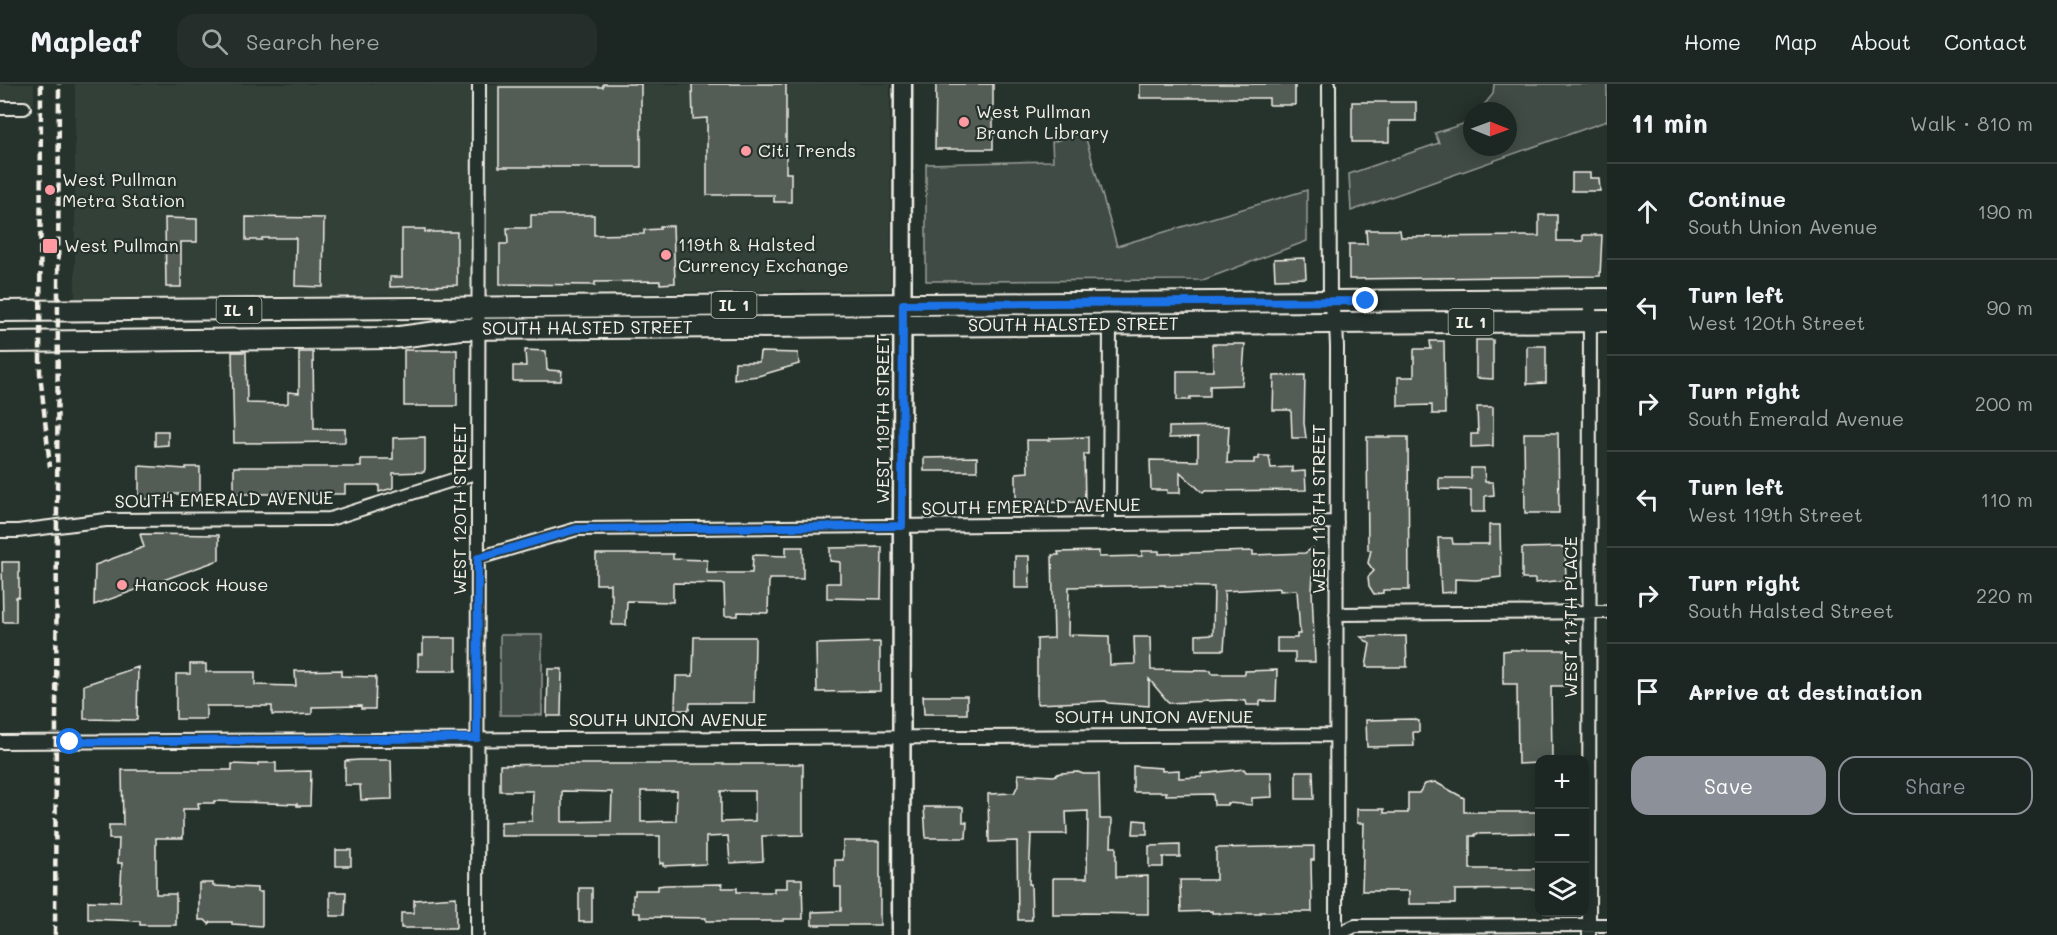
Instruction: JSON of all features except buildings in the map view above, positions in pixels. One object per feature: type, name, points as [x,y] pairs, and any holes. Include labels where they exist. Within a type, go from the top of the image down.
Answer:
[{"type":"main road","name":"SOUTH HALSTED STREET","points":[[0,311],[1598,299]]},
{"type":"main road","name":"SOUTH HALSTED STREET","points":[[0,342],[392,338],[460,329],[1598,321]]},
{"type":"street","name":"WEST 120TH STREET","points":[[477,935],[479,84]]},
{"type":"street","name":"WEST 119TH STREET","points":[[901,935],[903,84]]},
{"type":"street","name":"WEST 118TH STREET","points":[[1329,84],[1330,302],[1336,323],[1336,935]]},
{"type":"street","points":[[0,108],[24,108]]},
{"type":"street","name":"WEST 117TH PLACE","points":[[1589,930],[1589,612],[1598,299]]},
{"type":"street","points":[[1109,525],[1110,324]]},
{"type":"street","name":"SOUTH EMERALD AVENUE","points":[[0,531],[18,531],[106,520],[330,519],[478,472]]},
{"type":"street","name":"SOUTH EMERALD AVENUE","points":[[478,558],[577,529],[1337,522]]},
{"type":"street","points":[[1336,614],[1607,612]]},
{"type":"street","name":"SOUTH UNION AVENUE","points":[[0,742],[1336,735]]},
{"type":"street","points":[[1336,935],[1355,927],[1589,930],[1607,925]]},
{"type":"shaded area","points":[[0,84],[34,84],[34,104],[0,104]]},
{"type":"shaded area","points":[[75,84],[890,84],[891,290],[75,299]]},
{"type":"shaded area","points":[[1494,84],[1607,84],[1607,121],[1517,153],[1517,102],[1486,102],[1493,94]]},
{"type":"shaded area","points":[[1463,124],[1463,156],[1507,156],[1351,211],[1349,174],[1439,143],[1435,133]]},
{"type":"shaded area","points":[[1084,132],[1117,246],[1307,190],[1307,241],[1203,280],[926,281],[926,164],[1053,161],[1052,142]]},
{"type":"shaded area","points":[[500,635],[542,635],[542,715],[500,715]]},
{"type":"railway","points":[[41,84],[40,373],[50,467]]},
{"type":"railway","points":[[55,935],[59,84]]},
{"type":"place","name":"West Pullman Branch Library","points":[[964,122]]},
{"type":"place","name":"Citi Trends","points":[[746,151]]},
{"type":"place","name":"West Pullman Metra Station","points":[[50,190]]},
{"type":"place","name":"West Pullman","points":[[50,246]]},
{"type":"place","name":"119th & Halsted Currency Exchange","points":[[666,255]]},
{"type":"place","name":"Hancock House","points":[[122,585]]},
{"type":"route","points":[[70,742],[477,738],[478,558],[577,529],[902,526],[903,304],[1366,301]]}]
